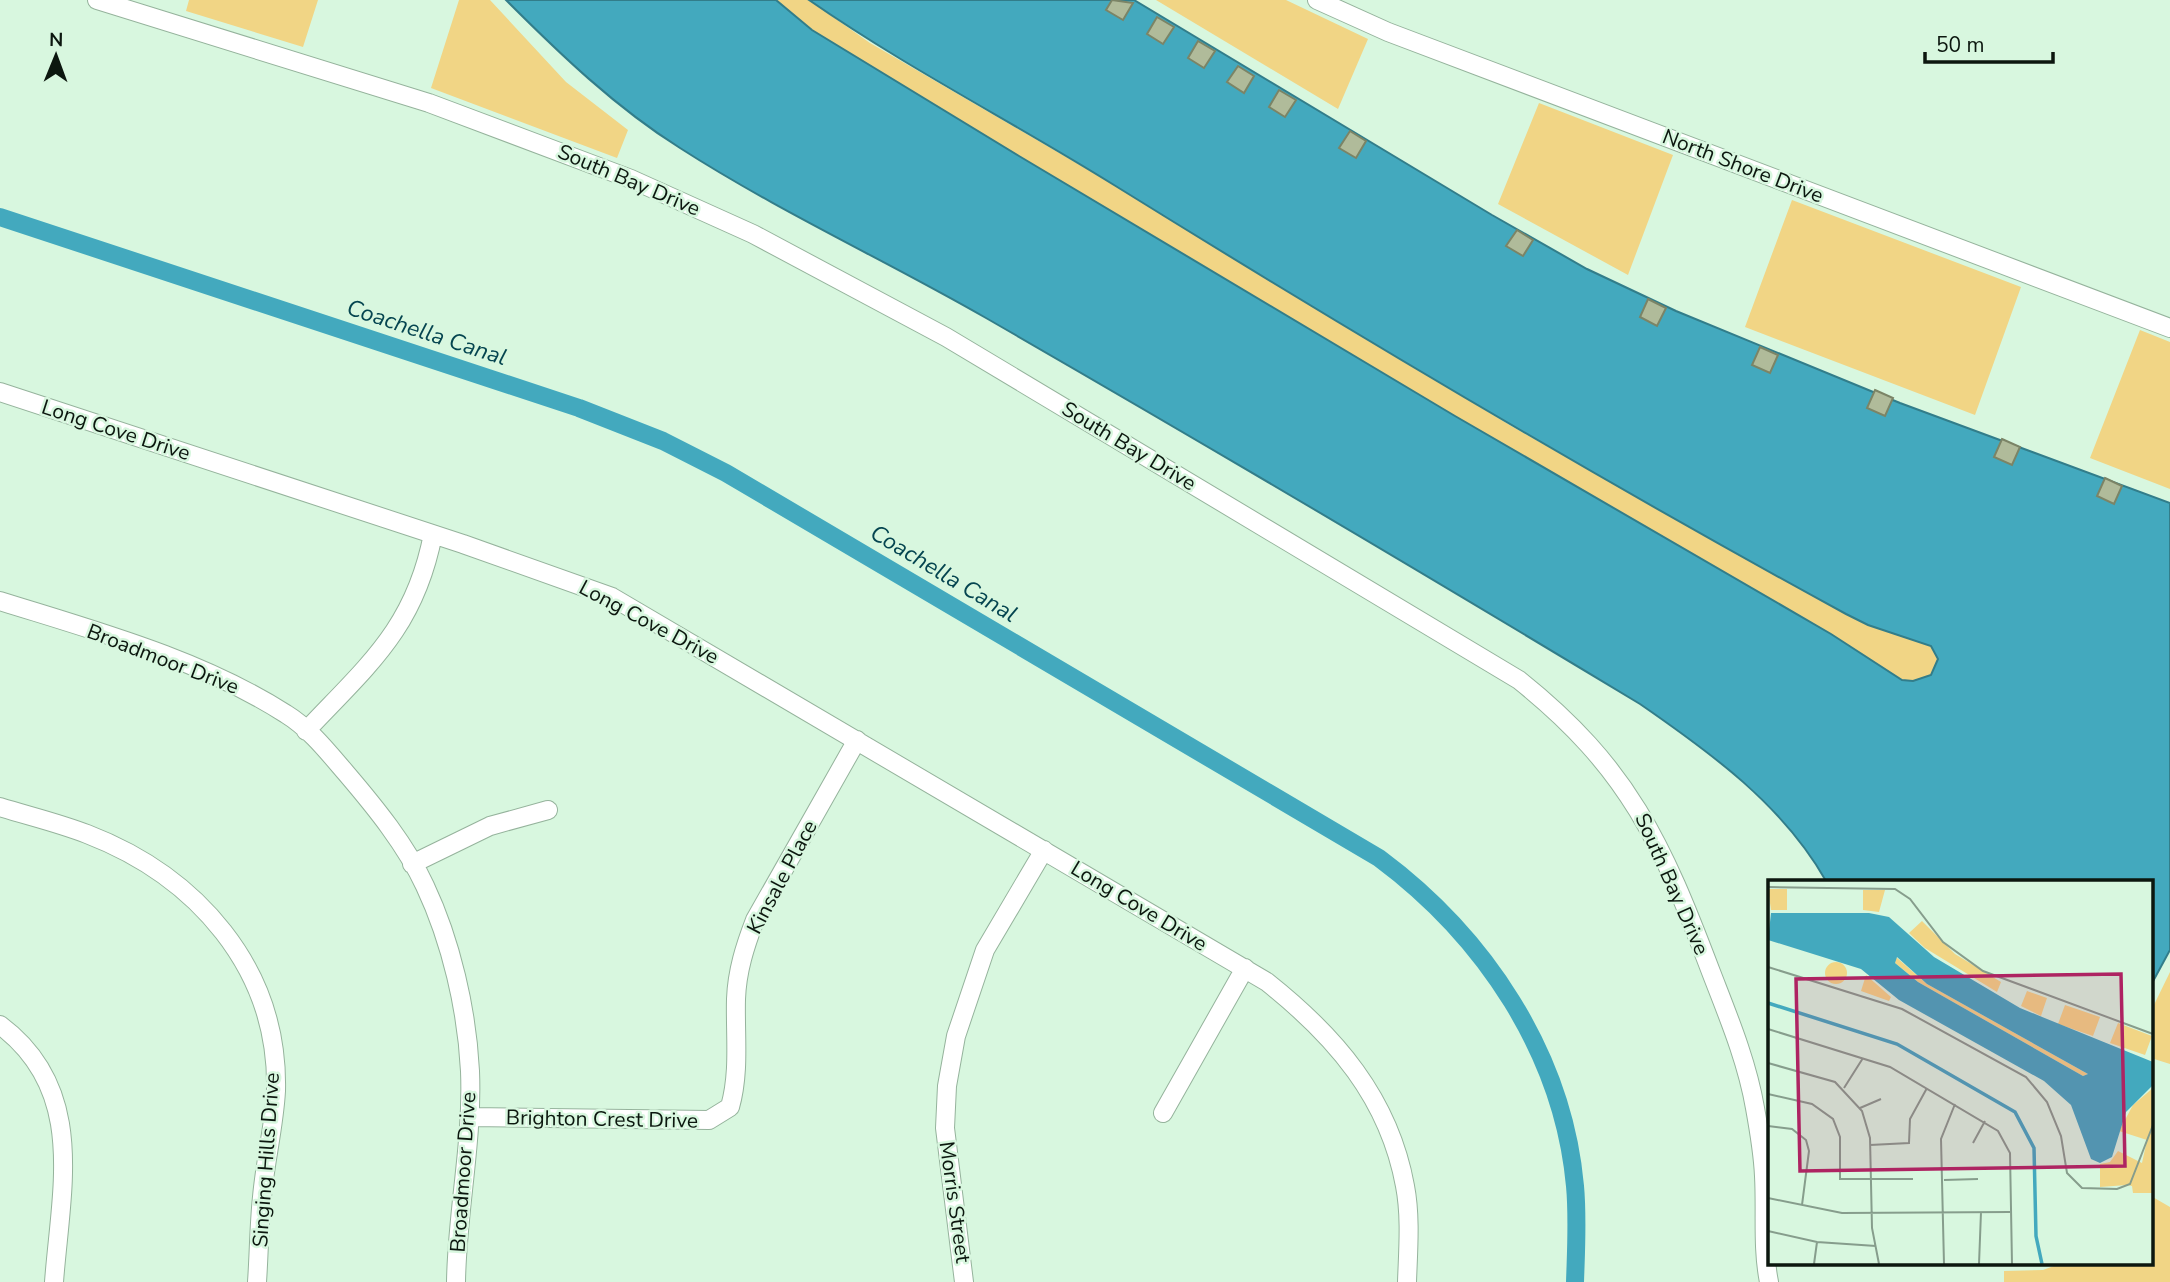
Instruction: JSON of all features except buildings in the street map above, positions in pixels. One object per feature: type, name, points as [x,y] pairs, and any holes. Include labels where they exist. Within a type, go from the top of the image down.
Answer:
[{"type":"street","name":"South Bay Drive","points":[[97,0],[419,99],[619,174],[753,234],[946,337],[1519,680],[1569,722],[1620,779],[1643,815],[1679,889],[1748,1075],[1764,1176],[1765,1255],[1769,1282]]},
{"type":"street","name":"North Shore Drive","points":[[1317,0],[1388,32],[2170,328]]},
{"type":"street","name":"Long Cove Drive","points":[[0,392],[433,534],[612,597],[1245,968],[1267,982],[1330,1036],[1356,1069],[1379,1109],[1396,1149],[1405,1188],[1408,1282]]},
{"type":"street","points":[[306,731],[385,647],[402,620],[426,571],[433,534]]},
{"type":"street","name":"Broadmoor Drive","points":[[0,601],[187,664],[246,691],[288,715],[356,785],[412,864],[425,886],[446,944],[463,1014],[470,1069],[470,1141],[457,1242],[456,1282]]},
{"type":"street","name":"Kinsale Place","points":[[730,1107],[736,1087],[738,985],[745,946],[755,920],[857,740]]},
{"type":"street","name":"Singing Hills Drive","points":[[0,807],[87,834],[171,878],[227,934],[249,972],[268,1023],[276,1090],[261,1198],[257,1282]]},
{"type":"street","points":[[412,864],[490,826],[548,810]]},
{"type":"street","name":"Morris Street","points":[[964,1282],[945,1128],[947,1086],[956,1036],[985,950],[1044,850]]},
{"type":"street","points":[[1163,1113],[1245,968]]},
{"type":"street","points":[[0,1025],[17,1037],[45,1075],[60,1110],[64,1149],[54,1282]]},
{"type":"street","name":"Brighton Crest Drive","points":[[470,1116],[709,1120],[730,1107]]},
{"type":"shaded area","points":[[189,0],[318,0],[303,47],[186,11]]},
{"type":"shaded area","points":[[459,0],[490,0],[566,82],[628,130],[617,158],[431,88]]},
{"type":"shaded area","points":[[776,0],[809,0],[870,43],[1111,183],[1513,427],[1846,614],[1931,646],[1939,659],[1931,676],[1913,681],[1902,680],[1831,634],[1455,416],[1019,156],[812,30]]},
{"type":"shaded area","points":[[1156,0],[1286,0],[1368,39],[1338,109]]},
{"type":"shaded area","points":[[1539,103],[1673,155],[1628,275],[1498,204]]},
{"type":"shaded area","points":[[1792,200],[2021,287],[1975,415],[1745,327]]},
{"type":"shaded area","points":[[2140,330],[2170,342],[2170,489],[2090,458]]},
{"type":"shaded area","points":[[2170,972],[2170,1064],[2152,1058],[2152,1009]]},
{"type":"shaded area","points":[[2152,1197],[2170,1207],[2170,1282],[2004,1282],[2004,1271],[2043,1270],[2059,1264],[2152,1264]]},
{"type":"water","points":[[506,0],[776,0],[812,30],[1019,156],[1455,416],[1831,634],[1902,680],[1913,681],[1931,675],[1938,659],[1931,646],[1868,625],[1846,614],[1569,458],[922,72],[809,0],[1134,0],[1587,269],[1676,311],[1900,403],[2170,503],[2170,950],[2152,983],[2152,880],[1825,880],[1789,828],[1744,782],[1640,704],[1068,365],[717,171],[633,115],[568,60]]},
{"type":"waterway","name":"Coachella Canal","points":[[0,217],[579,408],[663,441],[726,473],[1379,858],[1417,889],[1452,923],[1484,961],[1512,1001],[1535,1044],[1554,1090],[1567,1137],[1576,1198],[1575,1282]]}]
